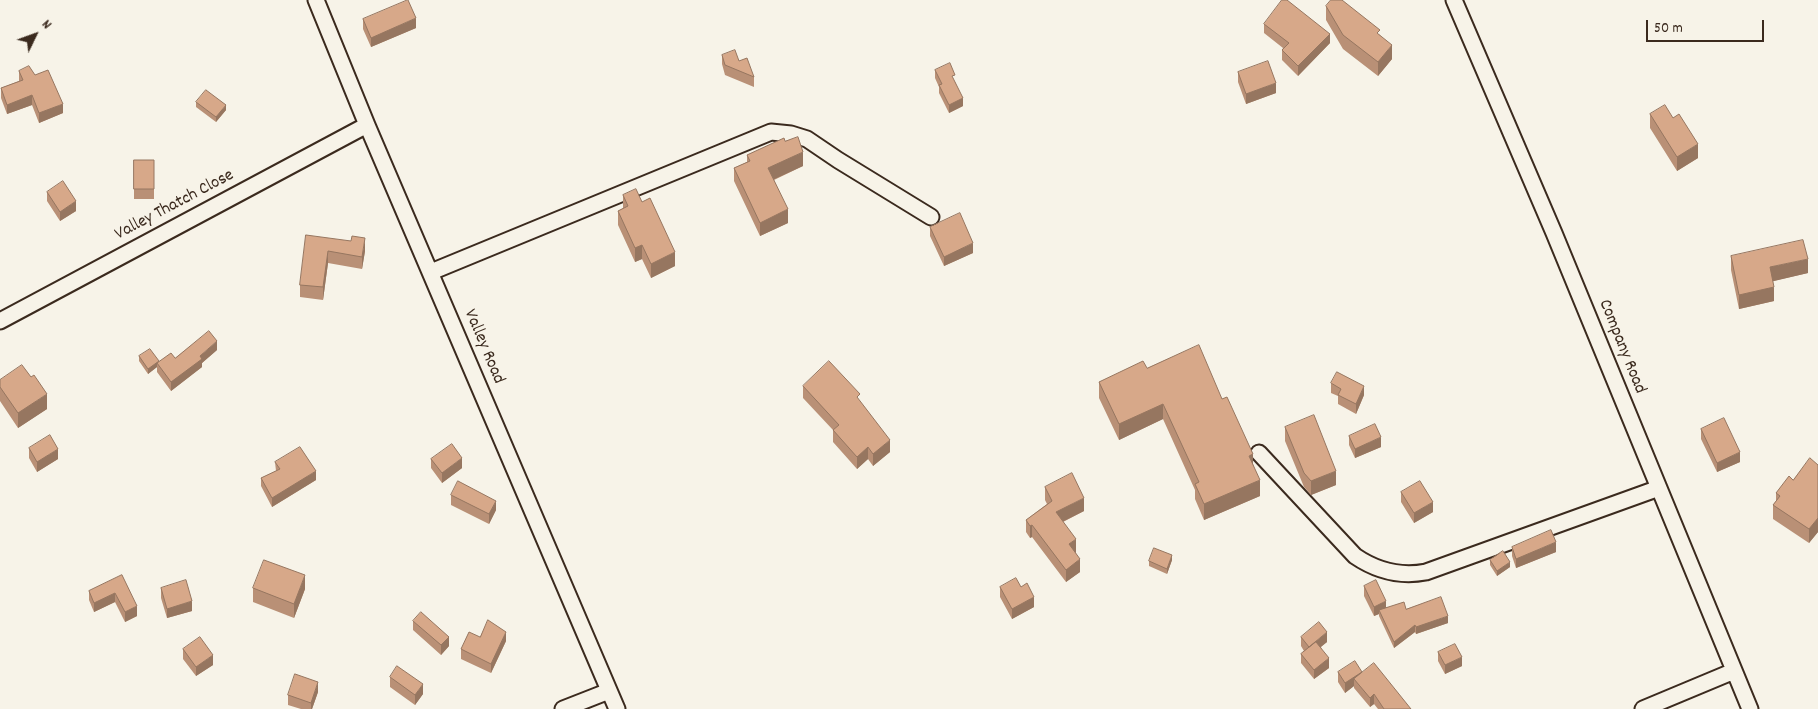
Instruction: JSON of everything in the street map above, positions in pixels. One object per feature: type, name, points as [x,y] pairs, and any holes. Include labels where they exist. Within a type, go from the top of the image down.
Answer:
[{"type":"street","name":"Valley Road","points":[[316,0],[367,125],[616,709]]},
{"type":"street","name":"Company Road","points":[[1454,0],[1554,233],[1750,709]]},
{"type":"street","name":"Valley Thatch Close","points":[[0,321],[367,125]]},
{"type":"street","points":[[431,272],[771,132],[791,134],[807,139],[932,217]]},
{"type":"street","points":[[1259,453],[1355,556],[1368,565],[1405,575],[1426,572],[1659,488]]},
{"type":"street","points":[[1643,709],[1734,671]]},
{"type":"street","points":[[563,709],[609,691]]},
{"type":"building","points":[[408,0],[416,18],[371,38],[363,19]]},
{"type":"building","points":[[1282,0],[1287,0],[1330,34],[1298,66],[1282,50],[1289,43],[1264,24]]},
{"type":"building","points":[[1331,0],[1342,0],[1380,30],[1377,33],[1392,45],[1378,62],[1343,35],[1326,6]]},
{"type":"building","points":[[735,50],[739,61],[747,58],[754,77],[725,65],[722,55]]},
{"type":"building","points":[[1268,61],[1276,83],[1246,94],[1238,72]]},
{"type":"building","points":[[950,63],[955,75],[952,76],[963,98],[949,105],[939,85],[942,84],[935,70]]},
{"type":"building","points":[[29,66],[35,75],[48,70],[63,104],[39,113],[32,95],[7,105],[1,88],[23,80],[19,71]]},
{"type":"building","points":[[206,90],[226,105],[216,117],[196,102]]},
{"type":"building","points":[[1665,105],[1673,118],[1679,114],[1698,144],[1677,157],[1650,114]]},
{"type":"building","points":[[798,137],[803,152],[768,168],[788,209],[760,223],[734,168],[750,161],[747,155],[784,138],[785,141]]},
{"type":"building","points":[[134,160],[154,160],[154,189],[134,189]]},
{"type":"building","points":[[63,181],[76,201],[60,212],[47,192]]},
{"type":"building","points":[[636,189],[642,202],[650,198],[675,252],[651,264],[642,245],[635,248],[618,211],[628,206],[623,195]]},
{"type":"building","points":[[960,213],[973,243],[944,257],[930,227]]},
{"type":"building","points":[[306,235],[351,241],[352,236],[365,238],[362,257],[328,251],[323,287],[300,285]]},
{"type":"building","points":[[1803,240],[1808,259],[1770,267],[1774,287],[1739,295],[1731,256]]},
{"type":"building","points":[[209,331],[217,341],[200,356],[202,359],[171,382],[157,363],[171,353],[175,358]]},
{"type":"building","points":[[1199,345],[1222,399],[1227,397],[1253,454],[1249,456],[1260,480],[1204,504],[1195,484],[1199,482],[1163,404],[1119,424],[1099,382],[1143,361],[1147,368]]},
{"type":"building","points":[[150,349],[159,361],[148,369],[139,356]]},
{"type":"building","points":[[829,361],[860,394],[857,397],[890,440],[873,454],[868,447],[857,457],[833,430],[839,425],[803,386]]},
{"type":"building","points":[[22,365],[31,377],[34,375],[47,394],[18,413],[0,387],[0,380]]},
{"type":"building","points":[[1337,372],[1364,386],[1356,404],[1338,395],[1341,389],[1331,383]]},
{"type":"building","points":[[1314,415],[1336,471],[1311,481],[1304,473],[1285,427]]},
{"type":"building","points":[[1724,418],[1740,452],[1717,463],[1701,429]]},
{"type":"building","points":[[1375,424],[1381,437],[1355,449],[1349,436]]},
{"type":"building","points":[[50,435],[58,449],[37,462],[29,448]]},
{"type":"building","points":[[452,444],[462,458],[442,473],[431,459]]},
{"type":"building","points":[[300,447],[316,471],[272,498],[261,478],[280,469],[275,462]]},
{"type":"building","points":[[1810,458],[1818,465],[1818,518],[1809,529],[1773,505],[1780,496],[1776,493],[1789,476],[1793,480]]},
{"type":"building","points":[[1072,473],[1084,498],[1056,512],[1076,539],[1069,544],[1080,559],[1066,570],[1032,525],[1030,526],[1026,520],[1052,501],[1045,487]]},
{"type":"building","points":[[458,481],[496,501],[489,514],[451,495]]},
{"type":"building","points":[[1420,481],[1433,502],[1414,513],[1401,492]]},
{"type":"building","points":[[1551,530],[1556,542],[1516,559],[1512,547]]},
{"type":"building","points":[[1154,548],[1172,555],[1167,569],[1149,561]]},
{"type":"building","points":[[1503,551],[1510,562],[1497,571],[1490,560]]},
{"type":"building","points":[[264,560],[305,575],[294,604],[253,588]]},
{"type":"building","points":[[122,575],[137,606],[125,612],[115,593],[94,603],[89,591]]},
{"type":"building","points":[[1016,578],[1021,587],[1027,583],[1034,597],[1012,609],[1000,587]]},
{"type":"building","points":[[186,580],[192,601],[167,609],[161,588]]},
{"type":"building","points":[[1376,580],[1386,601],[1374,607],[1364,586]]},
{"type":"building","points":[[1441,597],[1448,616],[1416,627],[1415,625],[1394,642],[1379,610],[1404,602],[1406,609]]},
{"type":"building","points":[[421,612],[449,637],[441,645],[413,621]]},
{"type":"building","points":[[488,620],[506,632],[491,664],[461,649],[469,632],[480,637]]},
{"type":"building","points":[[1319,622],[1327,632],[1309,647],[1301,637]]},
{"type":"building","points":[[200,637],[213,655],[196,667],[183,649]]},
{"type":"building","points":[[1316,642],[1329,658],[1314,670],[1301,654]]},
{"type":"building","points":[[1455,644],[1462,657],[1445,665],[1438,652]]},
{"type":"building","points":[[1355,661],[1362,672],[1345,683],[1338,672]]},
{"type":"building","points":[[1374,663],[1411,709],[1384,709],[1374,694],[1370,698],[1354,679]]},
{"type":"building","points":[[397,666],[423,684],[415,695],[390,677]]},
{"type":"building","points":[[295,674],[318,682],[311,703],[288,695]]}]
